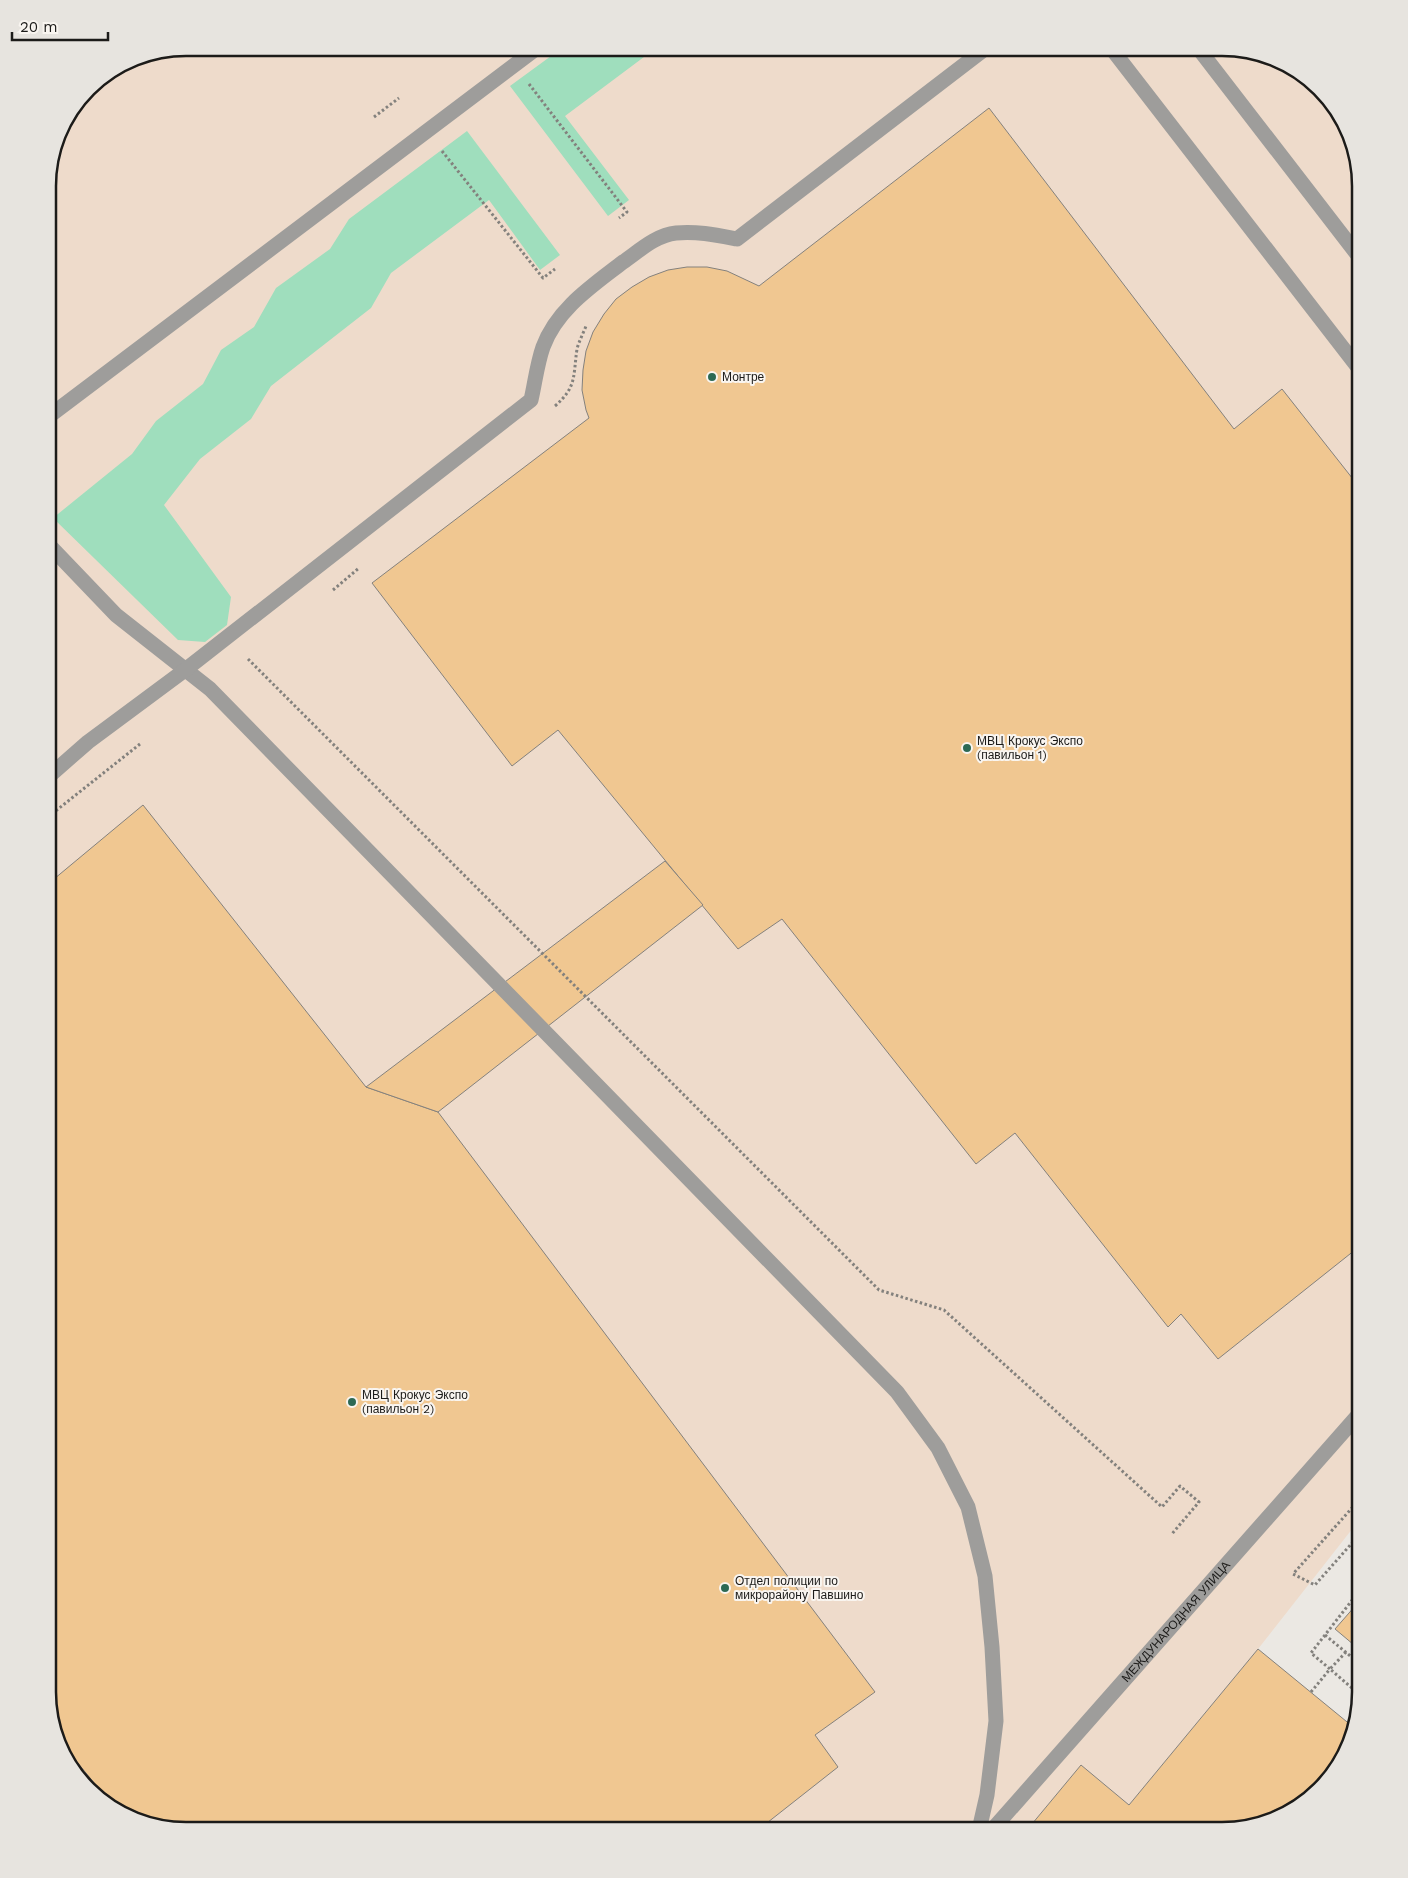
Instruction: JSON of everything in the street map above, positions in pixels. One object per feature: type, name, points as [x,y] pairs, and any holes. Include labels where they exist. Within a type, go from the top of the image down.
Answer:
[{"type":"street","points":[[57,411],[526,56]]},
{"type":"street","points":[[57,769],[88,742],[185,670],[531,400],[543,347],[567,308],[577,297],[644,247],[660,238],[674,233],[700,232],[737,239],[975,57]]},
{"type":"street","points":[[1118,57],[1352,360]]},
{"type":"street","points":[[1205,57],[1352,248]]},
{"type":"street","points":[[57,553],[116,615],[210,689],[890,1385],[938,1448],[968,1507],[985,1576],[992,1647],[996,1721],[987,1795],[981,1822]]},
{"type":"street","name":"МЕЖДУНАРОДНАЯ УЛИЦА","points":[[999,1822],[1352,1423]]},
{"type":"path","points":[[527,81],[627,212],[619,218]]},
{"type":"path","points":[[374,117],[399,98]]},
{"type":"path","points":[[439,148],[543,278],[554,269]]},
{"type":"path","points":[[551,409],[566,396],[574,381],[578,346],[587,322]]},
{"type":"path","points":[[333,590],[363,565]]},
{"type":"path","points":[[248,659],[879,1290],[944,1310],[1162,1507],[1180,1486],[1199,1502],[1171,1535]]},
{"type":"path","points":[[57,811],[140,744]]},
{"type":"path","points":[[1352,1509],[1293,1574],[1315,1585],[1352,1543]]},
{"type":"path","points":[[1352,1600],[1311,1653],[1352,1688]]},
{"type":"path","points":[[1325,1635],[1352,1657]]},
{"type":"path","points":[[1311,1692],[1346,1652]]},
{"type":"shaded area","points":[[186,56],[1239,57],[1272,66],[1287,74],[1314,94],[1330,114],[1345,144],[1351,169],[1352,186],[1352,1529],[1258,1649],[1129,1805],[1081,1765],[1034,1822],[186,1822],[152,1817],[136,1812],[121,1804],[100,1790],[78,1764],[63,1734],[57,1709],[56,1692],[57,169],[66,136],[83,107],[100,88],[121,74],[144,63],[169,57]]},
{"type":"green space","points":[[551,56],[645,56],[565,116],[629,200],[608,216],[510,86]]},
{"type":"green space","points":[[467,131],[560,255],[540,270],[489,200],[391,273],[371,308],[271,386],[251,419],[200,459],[164,505],[231,597],[227,625],[205,642],[178,640],[57,522],[57,515],[132,454],[156,421],[203,384],[221,350],[254,327],[276,288],[330,249],[349,219]]},
{"type":"building","name":"МВЦ Крокус Экспо (павильон 1)","points":[[989,108],[1234,429],[1282,389],[1352,478],[1352,1252],[1218,1359],[1181,1314],[1168,1327],[1015,1133],[976,1164],[782,919],[738,949],[558,730],[512,766],[372,583],[589,418],[582,390],[586,351],[593,332],[616,299],[649,277],[668,270],[687,267],[707,267],[727,271],[759,286]]},
{"type":"building","name":"МВЦ Крокус Экспо (павильон 2)","points":[[143,805],[366,1087],[438,1112],[875,1692],[815,1735],[838,1767],[768,1822],[186,1822],[169,1821],[136,1812],[100,1790],[77,1762],[63,1734],[57,1709],[56,1692],[57,877]]},
{"type":"building","points":[[665,861],[703,905],[438,1112],[366,1087]]},
{"type":"building","points":[[1352,1610],[1352,1643],[1335,1629]]},
{"type":"building","points":[[1258,1649],[1348,1723],[1338,1749],[1320,1778],[1294,1800],[1272,1812],[1239,1821],[1222,1822],[1034,1822],[1081,1765],[1129,1805]]},
{"type":"place","name":"Монтре","points":[[712,377]]},
{"type":"place","name":"МВЦ Крокус Экспо (павильон 1)","points":[[967,748]]},
{"type":"place","name":"МВЦ Крокус Экспо (павильон 2)","points":[[352,1402]]},
{"type":"place","name":"Отдел полиции по микрорайону Павшино","points":[[725,1588]]}]
